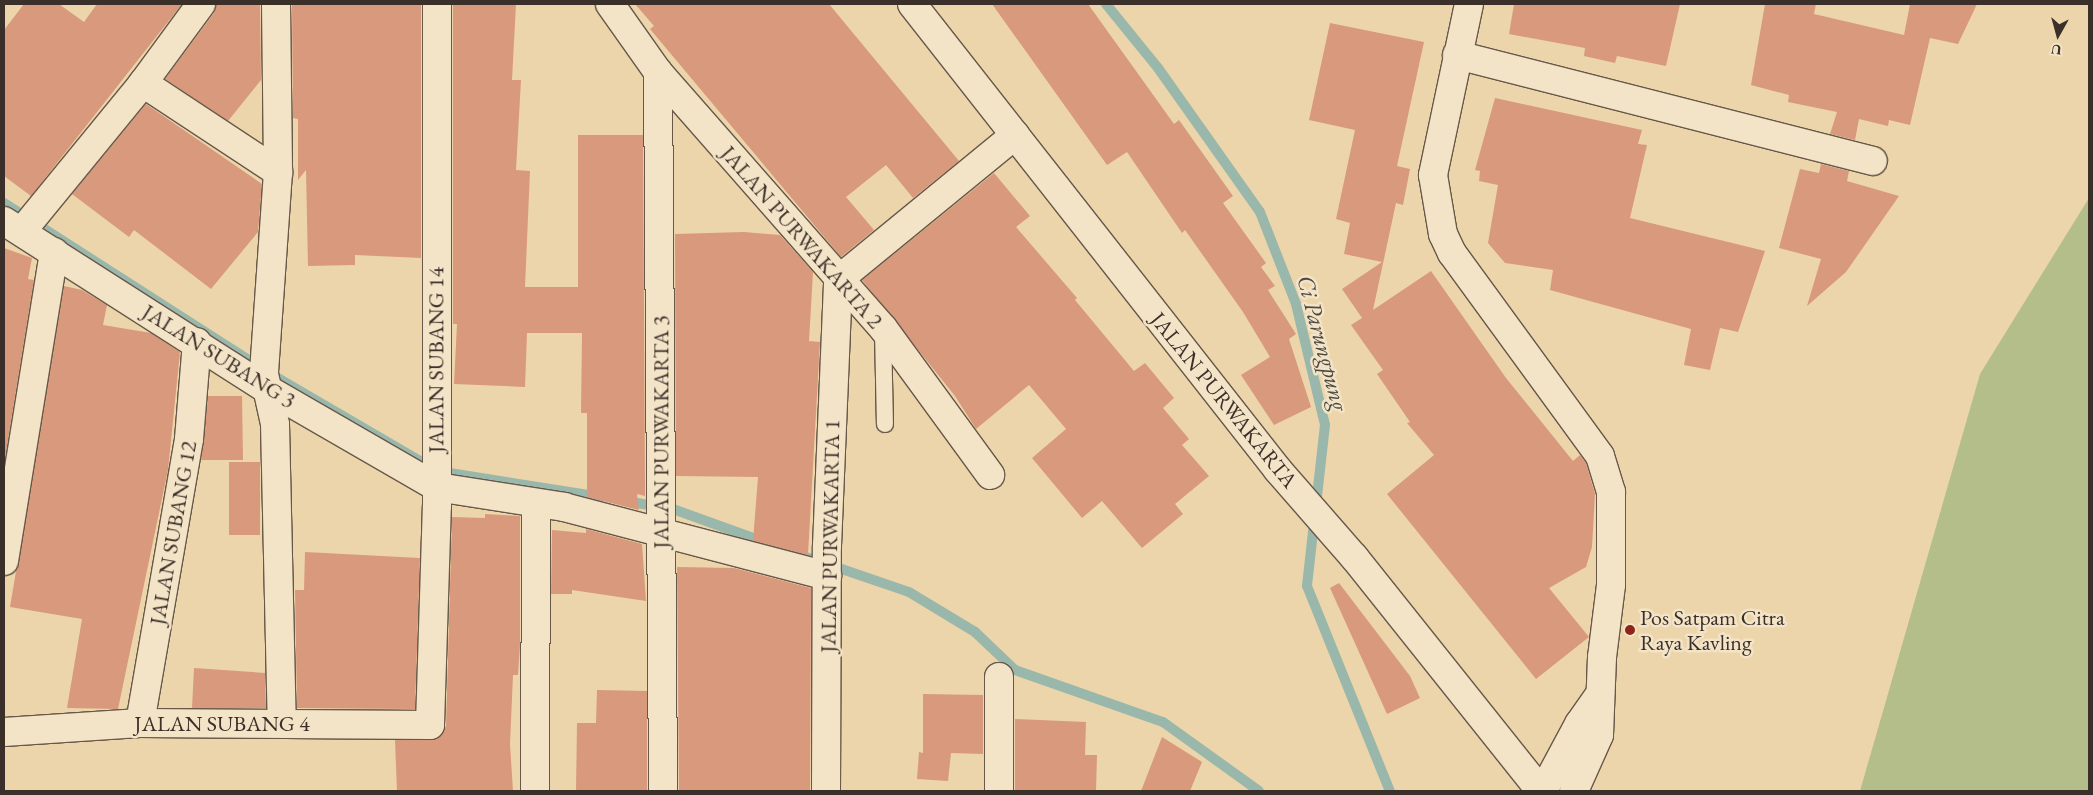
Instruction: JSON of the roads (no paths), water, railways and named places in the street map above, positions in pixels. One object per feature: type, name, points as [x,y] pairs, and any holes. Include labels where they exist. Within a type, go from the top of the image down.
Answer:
[{"type":"street","points":[[22,224],[143,83],[202,4]]},
{"type":"street","points":[[276,4],[278,172],[266,372],[275,424],[282,724]]},
{"type":"street","name":"JALAN SUBANG 14","points":[[433,716],[438,4]]},
{"type":"street","name":"JALAN PURWAKARTA 2","points":[[610,4],[658,72],[838,280],[883,328],[990,474]]},
{"type":"street","name":"JALAN PURWAKARTA","points":[[912,4],[1278,470],[1354,557],[1542,791]]},
{"type":"street","points":[[1469,4],[1433,175],[1443,234],[1452,253],[1600,456],[1611,492],[1611,585],[1600,694],[1599,735],[1574,791]]},
{"type":"street","points":[[1457,55],[1873,161]]},
{"type":"street","name":"JALAN PURWAKARTA 3","points":[[658,72],[664,791]]},
{"type":"street","points":[[143,83],[278,172]]},
{"type":"street","points":[[838,280],[1015,135]]},
{"type":"street","name":"JALAN SUBANG 3","points":[[22,224],[54,252],[197,342],[266,372],[436,472]]},
{"type":"street","points":[[4,561],[54,252]]},
{"type":"street","name":"JALAN PURWAKARTA 1","points":[[826,791],[827,564],[838,280]]},
{"type":"street","name":"JALAN SUBANG 12","points":[[140,722],[189,439],[197,342]]},
{"type":"street","points":[[436,472],[536,504],[661,515],[827,564]]},
{"type":"street","points":[[535,791],[536,504]]},
{"type":"street","points":[[999,677],[999,791]]},
{"type":"street","points":[[1542,791],[1578,724],[1600,694]]},
{"type":"street","name":"JALAN SUBANG 4","points":[[4,732],[140,722],[424,728],[430,725],[433,716]]},
{"type":"lane","points":[[883,328],[885,424]]},
{"type":"waterway","name":"Ci Parungpung","points":[[1106,4],[1158,68],[1260,212],[1296,304],[1325,425],[1307,586],[1390,791]]},
{"type":"waterway","points":[[4,203],[259,367],[437,471],[601,497]]},
{"type":"waterway","points":[[625,501],[673,509],[811,559]]},
{"type":"waterway","points":[[830,565],[909,592],[975,632],[1015,670],[1163,722],[1259,791]]},
{"type":"place","name":"Pos Satpam Citra Raya Kavling","points":[[1630,630]]}]
